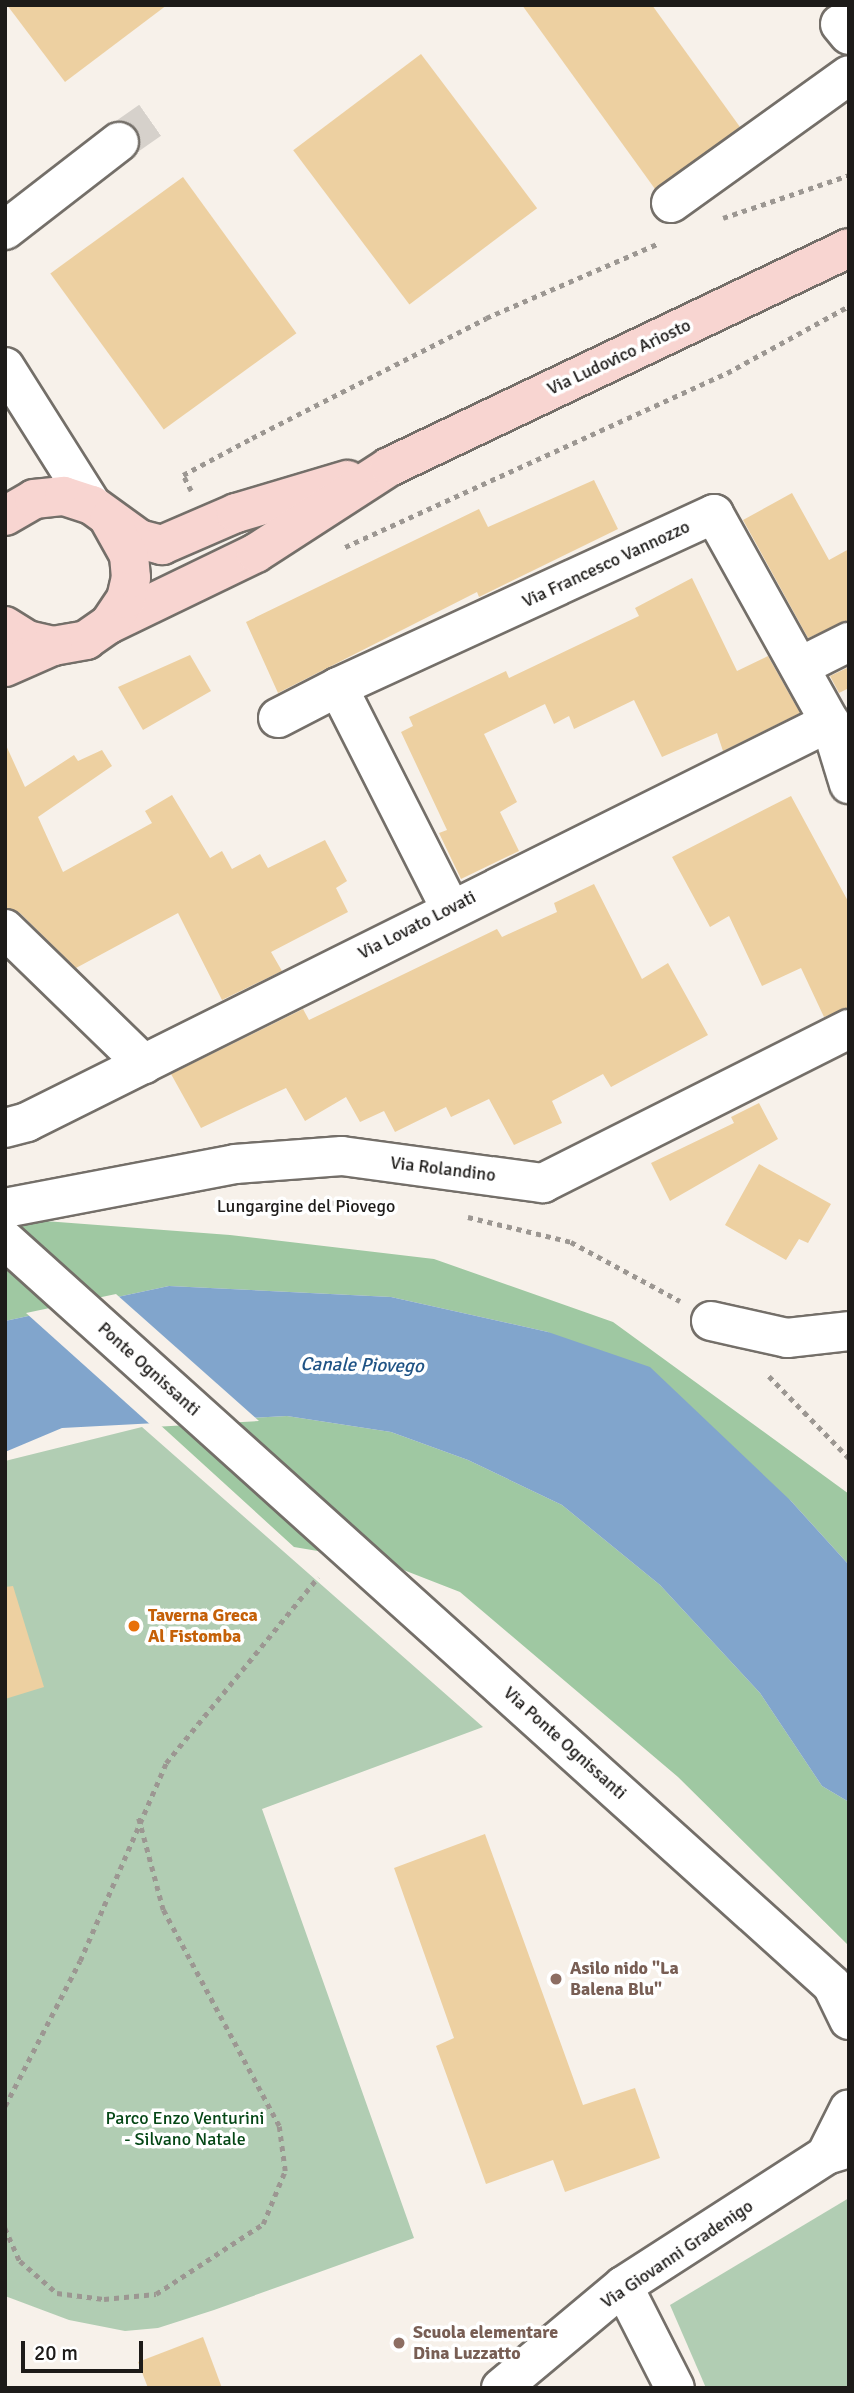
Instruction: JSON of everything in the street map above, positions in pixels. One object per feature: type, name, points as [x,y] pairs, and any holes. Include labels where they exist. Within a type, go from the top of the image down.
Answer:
[{"type":"main road","name":"Via Ludovico Ariosto","points":[[5,667],[53,646],[86,640],[109,624],[256,553],[389,467],[849,248]]},
{"type":"main road","name":"Via Ludovico Ariosto","points":[[5,516],[48,496],[99,510],[139,539],[162,545],[236,513],[389,467]]},
{"type":"main road","name":"Via Ludovico Ariosto","points":[[99,510],[121,533],[131,578],[126,599],[109,624]]},
{"type":"main road","name":"Via Ludovico Ariosto","points":[[5,626],[27,640],[53,646]]},
{"type":"street","points":[[671,220],[849,75]]},
{"type":"street","points":[[5,230],[120,142]]},
{"type":"street","points":[[5,367],[99,510]]},
{"type":"street","name":"Via Francesco Vannozzo","points":[[278,718],[338,687],[714,514],[830,722],[848,779]]},
{"type":"street","points":[[801,666],[849,642]]},
{"type":"street","points":[[338,687],[450,908]]},
{"type":"street","name":"Via Lovato Lovati","points":[[5,1128],[145,1064],[450,908],[830,722]]},
{"type":"street","points":[[5,929],[145,1064]]},
{"type":"street","name":"Via Rolandino","points":[[5,1208],[235,1164],[342,1156],[543,1182],[849,1029]]},
{"type":"street","name":"Ponte Ognissanti","points":[[11,1246],[281,1487]]},
{"type":"street","points":[[710,1321],[787,1338],[849,1331]]},
{"type":"street","name":"Via Ponte Ognissanti","points":[[281,1487],[832,1986],[848,2010]]},
{"type":"street","name":"Via Giovanni Gradenigo","points":[[501,2388],[623,2286],[837,2152],[849,2109]]},
{"type":"street","points":[[623,2286],[675,2388]]},
{"type":"path","points":[[718,219],[849,174]]},
{"type":"path","points":[[192,493],[183,475],[671,220]]},
{"type":"path","points":[[332,554],[727,373],[849,306]]},
{"type":"path","name":"Lungargine del Piovego","points":[[301,1202],[379,1205]]},
{"type":"path","points":[[454,1214],[570,1242],[643,1276],[710,1321]]},
{"type":"path","points":[[767,1374],[849,1458]]},
{"type":"path","points":[[5,2106],[80,1961],[138,1818],[166,1763],[346,1544]]},
{"type":"path","points":[[5,2228],[20,2261],[57,2293],[104,2299],[156,2294],[263,2224],[285,2171],[279,2126],[163,1910],[138,1818]]},
{"type":"green space","points":[[5,1218],[230,1235],[434,1259],[613,1322],[849,1494],[849,1565],[791,1501],[548,1332],[391,1297],[169,1286],[5,1321]]},
{"type":"green space","points":[[287,1416],[391,1432],[468,1460],[562,1505],[660,1585],[760,1693],[822,1786],[849,1802],[849,1946],[678,1777],[460,1592],[383,1562],[294,1547],[158,1423]]},
{"type":"green space","name":"Parco Enzo Venturini - Silvano Natale","points":[[142,1427],[483,1727],[262,1809],[414,2238],[214,2310],[158,2328],[125,2331],[69,2320],[5,2296],[5,1461]]},
{"type":"green space","points":[[849,2198],[849,2388],[706,2388],[670,2305]]},
{"type":"water","name":"Canale Piovego","points":[[169,1286],[391,1297],[548,1332],[650,1367],[791,1501],[849,1565],[849,1802],[822,1786],[760,1693],[660,1585],[562,1505],[468,1460],[391,1432],[287,1416],[62,1428],[5,1452],[5,1321]]},
{"type":"pier","points":[[116,1294],[259,1421],[153,1427],[26,1313]]},
{"type":"building","points":[[7,5],[167,5],[65,82]]},
{"type":"building","points":[[522,5],[652,5],[740,127],[655,189]]},
{"type":"building","points":[[421,54],[537,208],[409,304],[293,150]]},
{"type":"building","points":[[183,177],[296,333],[164,430],[50,273]]},
{"type":"building","points":[[594,480],[618,529],[479,597],[477,592],[278,693],[246,622],[479,509],[488,527]]},
{"type":"building","points":[[792,493],[829,560],[849,549],[849,620],[808,638],[743,520]]},
{"type":"building","points":[[692,578],[737,671],[768,656],[800,713],[723,751],[717,733],[662,757],[634,700],[574,729],[569,716],[554,724],[545,704],[484,734],[517,802],[500,812],[519,851],[461,879],[439,833],[447,830],[401,732],[413,726],[409,717],[506,671],[509,678],[639,616],[635,608]]},
{"type":"building","points":[[190,655],[211,691],[143,730],[118,687]]},
{"type":"building","points":[[849,667],[849,688],[839,693],[830,676]]},
{"type":"building","points":[[5,743],[25,787],[74,755],[78,761],[102,750],[112,766],[38,817],[63,872],[152,823],[145,811],[172,795],[210,858],[222,851],[232,869],[260,854],[268,868],[325,840],[347,881],[336,888],[348,912],[271,952],[282,971],[222,1000],[178,913],[76,968],[20,913],[5,908]]},
{"type":"building","points":[[791,796],[849,903],[849,1007],[824,1017],[801,968],[762,986],[729,916],[710,927],[672,857]]},
{"type":"building","points":[[594,884],[642,979],[668,963],[708,1035],[611,1087],[603,1074],[552,1101],[562,1123],[514,1145],[489,1099],[451,1117],[446,1107],[395,1132],[384,1111],[360,1122],[346,1097],[305,1121],[286,1088],[201,1128],[171,1074],[303,1009],[309,1020],[497,929],[502,937],[557,912],[554,903]]},
{"type":"building","points":[[759,1103],[778,1139],[670,1201],[651,1163],[734,1123],[731,1117]]},
{"type":"building","points":[[759,1164],[831,1204],[808,1243],[799,1239],[786,1260],[725,1225]]},
{"type":"building","points":[[13,1586],[44,1687],[5,1699],[5,1587]]},
{"type":"building","points":[[485,1834],[583,2105],[635,2088],[660,2158],[565,2192],[553,2160],[486,2184],[436,2046],[454,2038],[394,1868]]},
{"type":"building","points":[[203,2337],[222,2388],[148,2388],[138,2362]]},
{"type":"tunnel","points":[[119,142],[150,120]]},
{"type":"place","name":"Taverna Greca Al Fistomba","points":[[134,1626]]},
{"type":"place","name":"Asilo nido \"La Balena Blu\"","points":[[556,1979]]},
{"type":"place","name":"Scuola elementare Dina Luzzatto","points":[[399,2343]]}]
